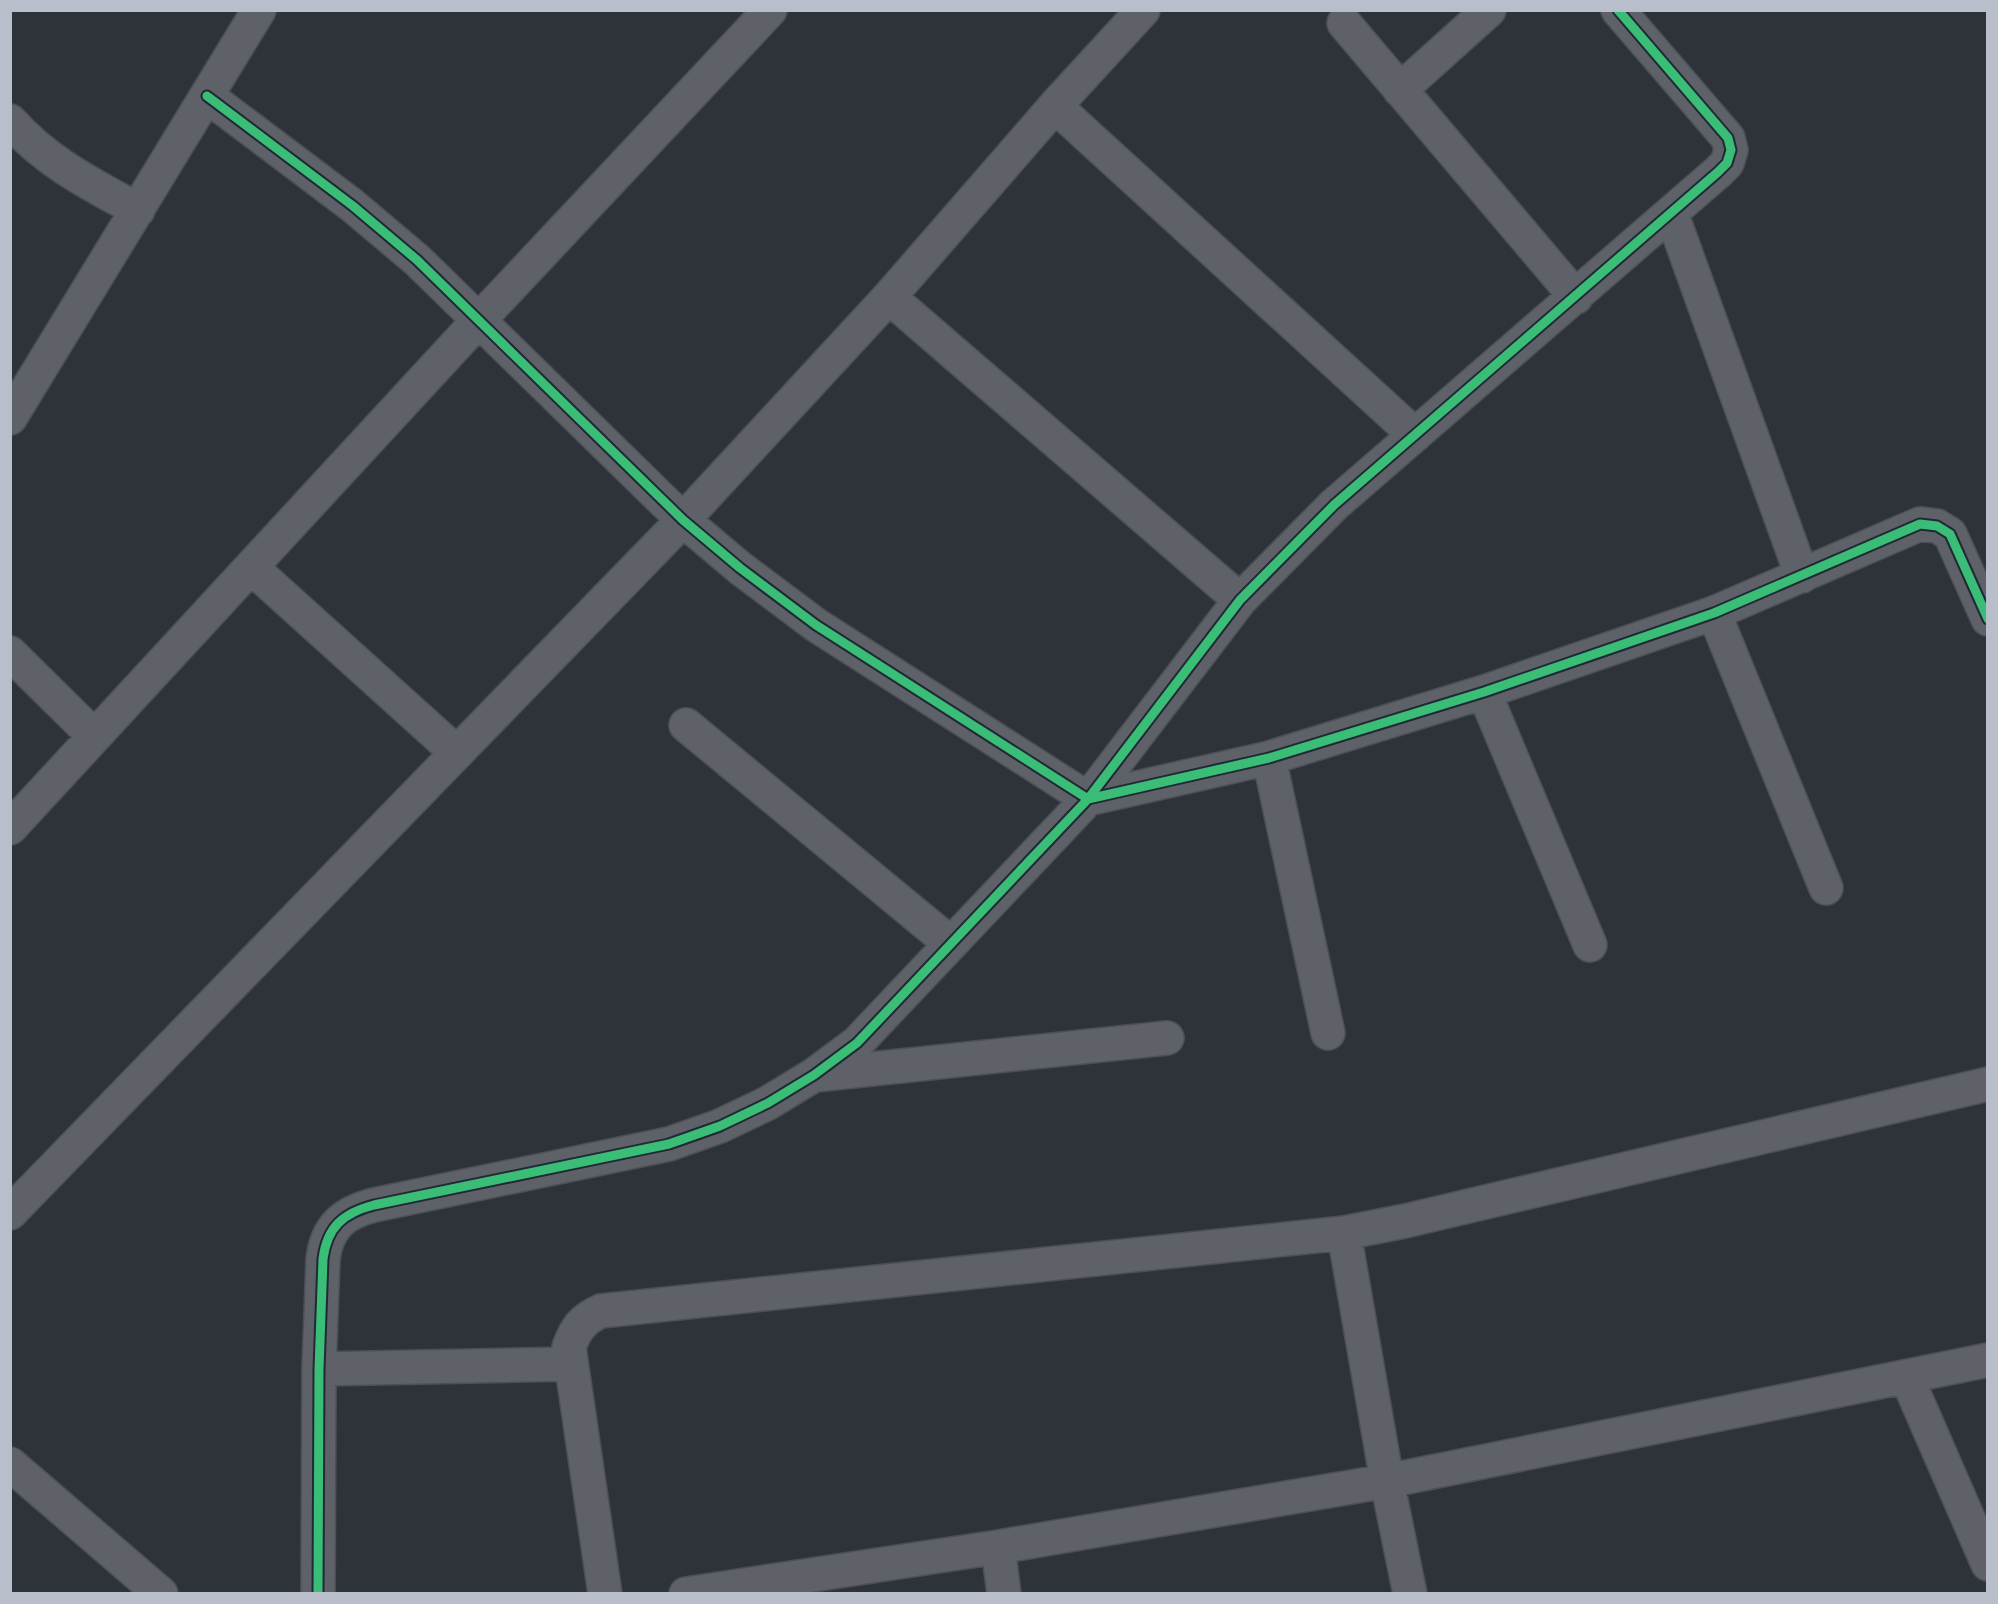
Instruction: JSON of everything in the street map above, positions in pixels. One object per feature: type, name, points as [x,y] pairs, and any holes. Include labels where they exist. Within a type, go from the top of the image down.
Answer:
[{"type":"street","points":[[13,410],[260,10]]},
{"type":"street","points":[[10,828],[479,320],[770,10]]},
{"type":"street","points":[[16,1198],[457,753],[683,520],[889,297],[1055,106],[1143,10]]},
{"type":"street","points":[[1400,90],[1489,10]]},
{"type":"street","points":[[318,1593],[319,1369],[325,1243],[332,1228],[344,1216],[374,1205],[669,1144],[720,1126],[768,1103],[814,1076],[857,1043],[1088,799],[1240,600],[1334,505],[1672,215],[1727,163],[1731,150],[1728,138],[1618,10]]},
{"type":"street","points":[[1344,23],[1576,297]]},
{"type":"street","points":[[207,96],[353,206],[417,260],[683,520],[780,600],[1088,799],[1269,758],[1484,692],[1714,613],[1920,524],[1936,526],[1950,534],[1988,619]]},
{"type":"street","points":[[1055,106],[1415,435]]},
{"type":"street","points":[[10,121],[27,139],[61,167],[138,210]]},
{"type":"street","points":[[1672,215],[1802,576]]},
{"type":"street","points":[[889,297],[1240,600]]},
{"type":"street","points":[[252,568],[457,753]]},
{"type":"street","points":[[1714,613],[1826,888]]},
{"type":"street","points":[[10,653],[94,736]]},
{"type":"street","points":[[1484,692],[1590,945]]},
{"type":"street","points":[[686,725],[950,943]]},
{"type":"street","points":[[1269,758],[1328,1033]]},
{"type":"street","points":[[814,1076],[1167,1038]]},
{"type":"street","points":[[605,1593],[569,1347],[575,1331],[586,1318],[601,1311],[1344,1233],[1988,1084]]},
{"type":"street","points":[[1344,1233],[1387,1481],[1410,1593]]},
{"type":"street","points":[[686,1593],[998,1547],[1387,1481],[1988,1360]]},
{"type":"street","points":[[319,1369],[571,1364]]},
{"type":"street","points":[[1907,1377],[1988,1564]]},
{"type":"street","points":[[10,1464],[161,1593]]},
{"type":"street","points":[[998,1547],[1004,1593]]},
{"type":"cycle path","points":[[318,1594],[319,1369],[323,1259],[328,1238],[338,1223],[354,1212],[374,1205],[669,1144],[720,1126],[768,1103],[814,1075],[857,1043],[1088,799],[1240,600],[1334,505],[1727,163],[1731,150],[1728,138],[1618,10]]},
{"type":"cycle path","points":[[207,96],[353,206],[417,260],[683,520],[740,568],[816,625],[1088,799],[1269,758],[1484,692],[1714,613],[1920,524],[1937,526],[1950,534],[1988,619]]}]
